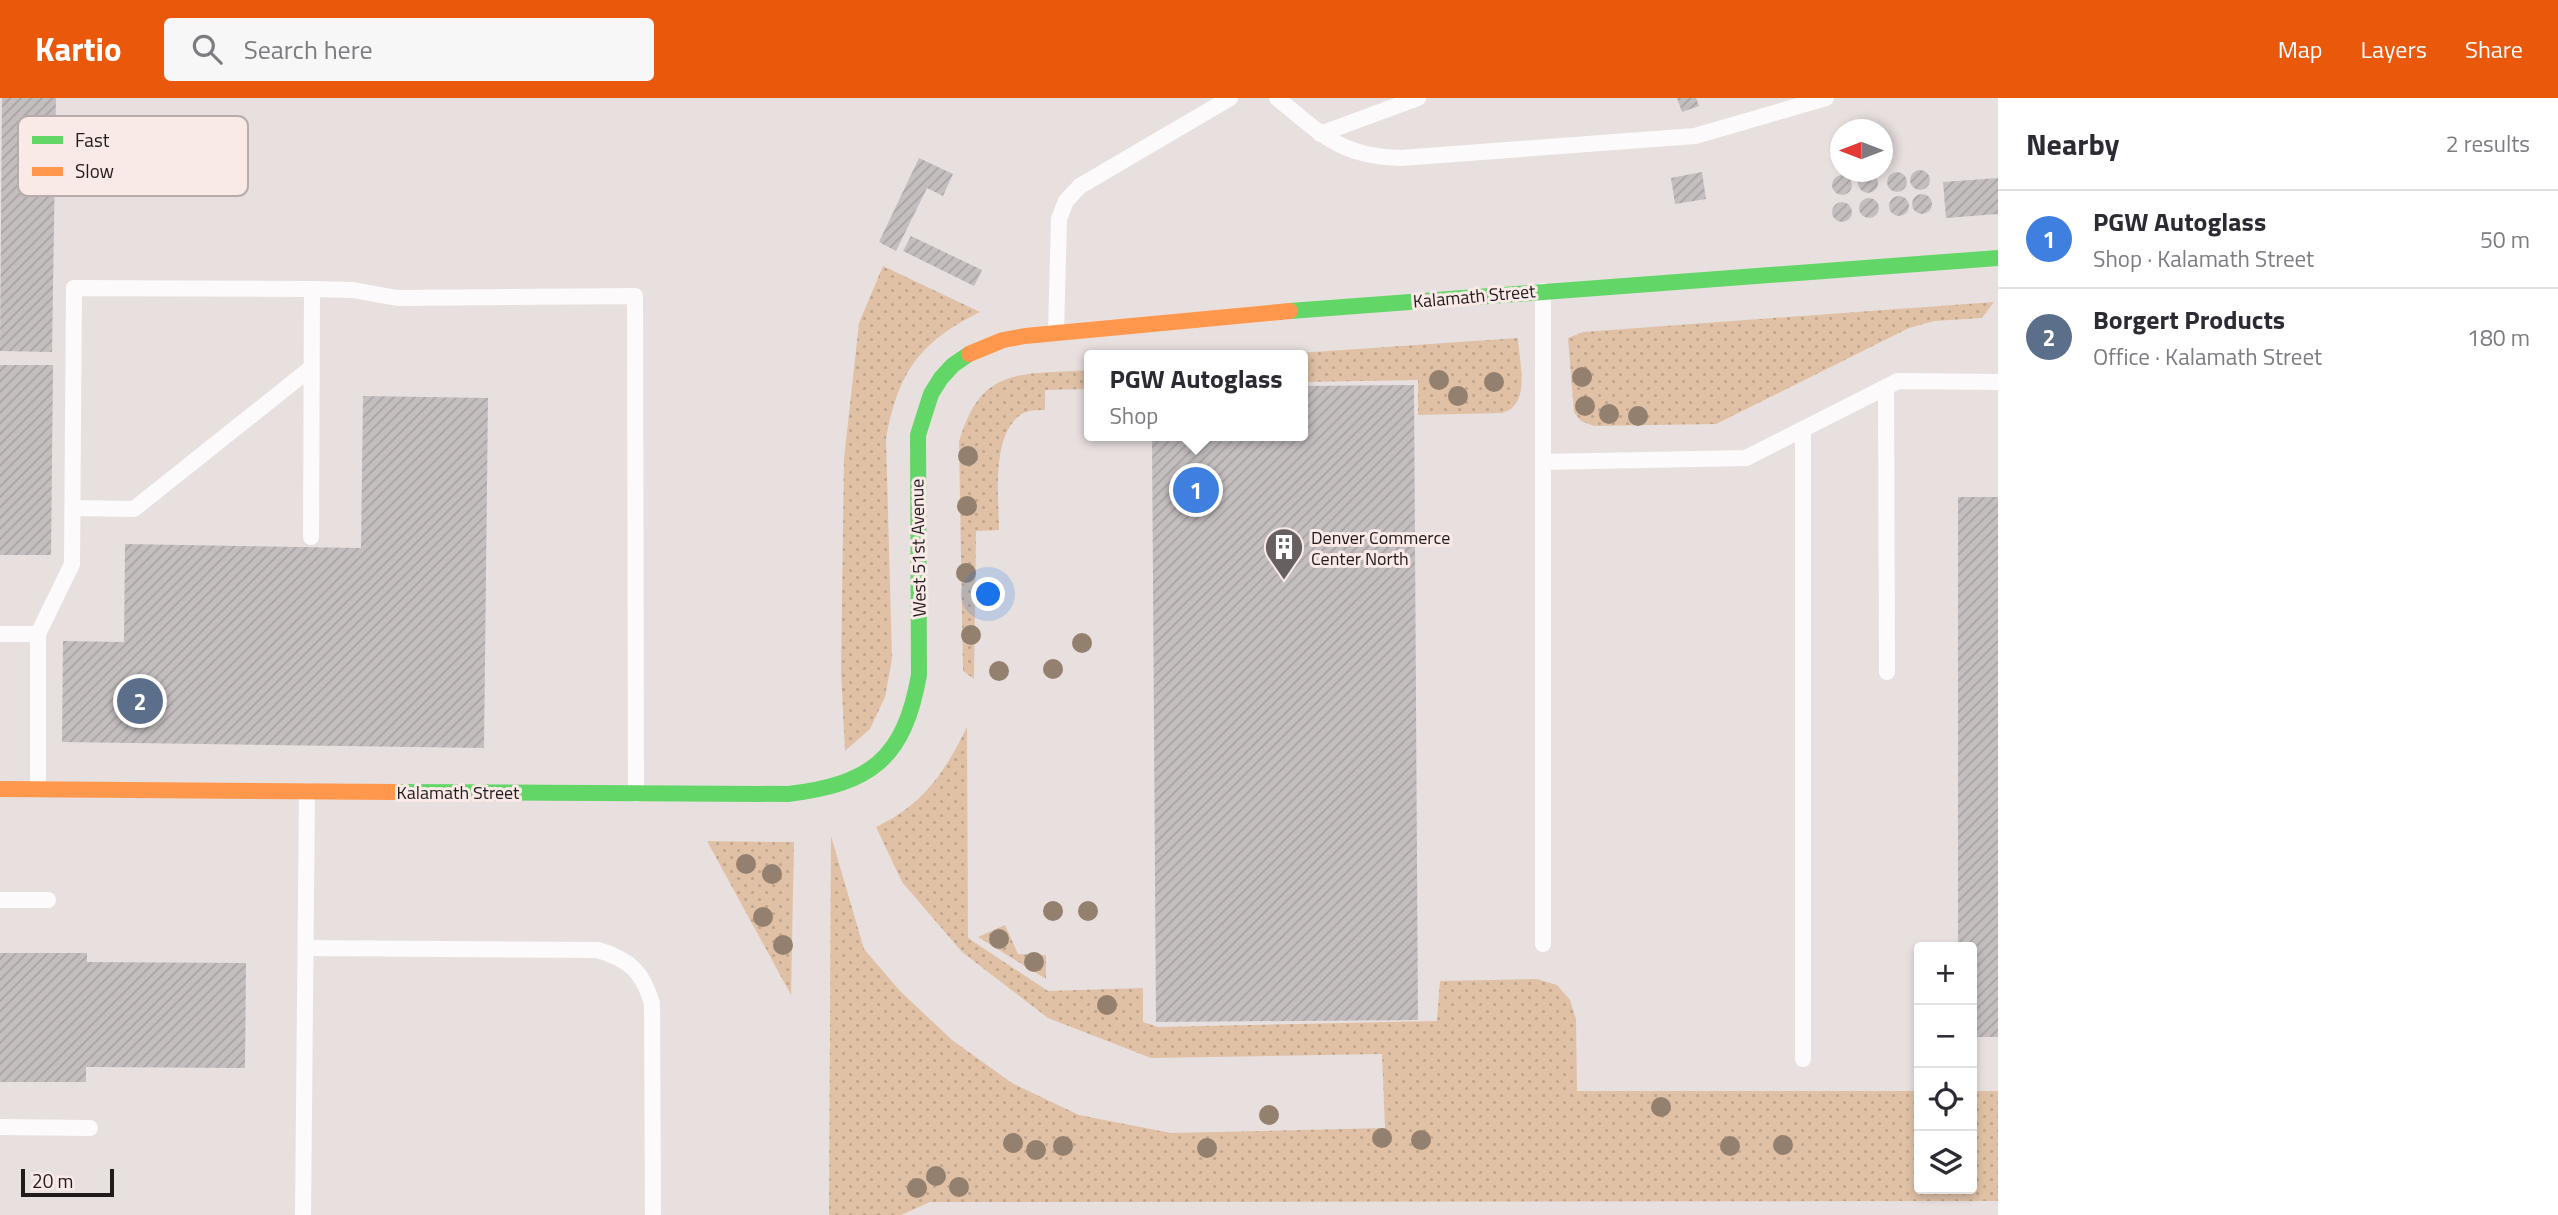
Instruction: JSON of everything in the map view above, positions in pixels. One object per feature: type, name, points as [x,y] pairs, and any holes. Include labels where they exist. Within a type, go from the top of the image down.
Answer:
[{"type":"street","name":"Kalamath Street","points":[[957,362],[971,350],[995,341],[1056,333],[1240,315],[1998,258]]},
{"type":"street","name":"West 51st Avenue","points":[[900,741],[917,698],[919,675],[918,435],[931,393],[942,376],[957,362]]},
{"type":"street","name":"Kalamath Street","points":[[0,789],[636,794],[811,792],[850,783],[872,771],[900,741]]},
{"type":"lane","points":[[1056,333],[1058,228],[1066,201],[1080,186],[1230,98]]},
{"type":"lane","points":[[1277,98],[1320,134],[1347,150],[1376,157],[1415,157],[1695,136],[1826,98]]},
{"type":"lane","points":[[1320,134],[1418,98]]},
{"type":"lane","points":[[38,789],[38,634],[72,564],[74,288],[312,289],[353,290],[397,298],[635,296],[636,794]]},
{"type":"lane","points":[[311,537],[312,289]]},
{"type":"lane","points":[[1544,291],[1544,944]]},
{"type":"lane","points":[[73,508],[134,509],[311,368]]},
{"type":"lane","points":[[1544,462],[1746,458],[1898,381],[1998,382]]},
{"type":"lane","points":[[1886,387],[1887,672]]},
{"type":"lane","points":[[1803,430],[1803,1059]]},
{"type":"lane","points":[[0,634],[38,634]]},
{"type":"lane","points":[[303,1215],[307,791]]},
{"type":"lane","points":[[0,900],[48,900]]},
{"type":"lane","points":[[306,948],[598,950],[618,956],[634,967],[646,984],[652,1003],[653,1215]]},
{"type":"lane","points":[[0,1127],[90,1128]]},
{"type":"shaded area","points":[[883,266],[980,312],[941,335],[927,348],[905,378],[897,396],[886,439],[892,659],[885,697],[870,729],[845,751],[841,672],[844,459],[859,323]]},
{"type":"shaded area","points":[[1994,302],[1982,318],[1934,321],[1909,328],[1716,424],[1594,426],[1581,421],[1574,412],[1568,338],[1583,332]]},
{"type":"shaded area","points":[[1518,338],[1521,392],[1511,408],[1502,413],[1418,415],[1418,380],[1308,382],[1308,352]]},
{"type":"shaded area","points":[[1084,370],[1084,389],[1045,390],[1045,410],[1031,411],[1019,416],[1004,439],[998,486],[999,530],[976,531],[974,679],[963,671],[959,442],[968,417],[979,399],[992,387],[1007,379]]},
{"type":"shaded area","points":[[967,727],[968,938],[1048,991],[1143,988],[1143,1022],[1158,1027],[1437,1021],[1440,981],[1537,979],[1557,985],[1570,1000],[1576,1019],[1577,1091],[1914,1091],[1914,1194],[1977,1194],[1977,1091],[1998,1091],[1998,1201],[930,1202],[901,1215],[829,1215],[831,836],[864,949],[900,991],[952,1040],[1012,1083],[1079,1115],[1171,1133],[1385,1128],[1382,1054],[1151,1058],[1048,1018],[962,952],[902,882],[876,827],[920,798],[950,759]]},
{"type":"shaded area","points":[[707,841],[794,842],[791,995]]},
{"type":"shaded area","points":[[1005,925],[1018,954],[1046,955],[1046,979],[978,937]]},
{"type":"building","points":[[2,98],[56,98],[56,116],[18,116],[18,196],[54,196],[52,352],[0,351]]},
{"type":"building","points":[[1677,98],[1696,98],[1699,106],[1682,112]]},
{"type":"building","points":[[919,158],[953,174],[943,196],[927,188],[896,251],[879,242]]},
{"type":"building","points":[[1916,170],[1924,170],[1930,180],[1924,190],[1916,190],[1910,184],[1910,176]]},
{"type":"building","points":[[1702,172],[1706,199],[1675,204],[1671,178]]},
{"type":"building","points":[[1893,172],[1901,172],[1907,178],[1907,186],[1901,192],[1893,192],[1887,186],[1887,182],[1893,182]]},
{"type":"building","points":[[1998,178],[1998,214],[1946,218],[1943,182]]},
{"type":"building","points":[[1832,182],[1852,182],[1852,189],[1846,195],[1838,195],[1832,189]]},
{"type":"building","points":[[1858,182],[1878,182],[1878,187],[1872,193],[1864,193],[1858,187]]},
{"type":"building","points":[[1918,194],[1926,194],[1932,204],[1926,214],[1918,214],[1912,208],[1912,200]]},
{"type":"building","points":[[1895,196],[1903,196],[1909,206],[1903,216],[1895,216],[1889,210],[1889,202]]},
{"type":"building","points":[[1865,198],[1873,198],[1879,208],[1873,218],[1865,218],[1859,212],[1859,204]]},
{"type":"building","points":[[1838,202],[1846,202],[1852,212],[1846,222],[1838,222],[1832,216],[1832,208]]},
{"type":"building","points":[[911,236],[982,270],[974,286],[903,251]]},
{"type":"building","points":[[0,365],[53,365],[51,555],[0,555]]},
{"type":"building","name":"Denver Commerce Center North","points":[[1414,385],[1418,1020],[1156,1022],[1152,441],[1308,441],[1308,386]]},
{"type":"building","points":[[363,396],[488,398],[484,748],[62,742],[63,641],[124,642],[125,544],[361,548]]},
{"type":"building","points":[[1958,497],[1998,497],[1998,1037],[1977,1037],[1977,942],[1958,942]]},
{"type":"building","points":[[0,953],[87,953],[87,962],[246,963],[245,1068],[86,1067],[86,1082],[0,1082]]},
{"type":"traffic: fast","points":[[1290,311],[1998,258]]},
{"type":"traffic: fast","points":[[399,792],[788,794],[841,783],[862,774],[879,762],[893,747],[904,728],[919,675],[918,435],[931,394],[941,378],[969,354]]},
{"type":"traffic: slow","points":[[969,354],[1003,340],[1025,336],[1290,311]]},
{"type":"traffic: slow","points":[[0,789],[399,792]]},
{"type":"place","name":"PGW Autoglass","points":[[1196,490]]},
{"type":"place","name":"Denver Commerce Center North","points":[[1284,581]]},
{"type":"place","name":"Borgert Products","points":[[140,701]]}]
